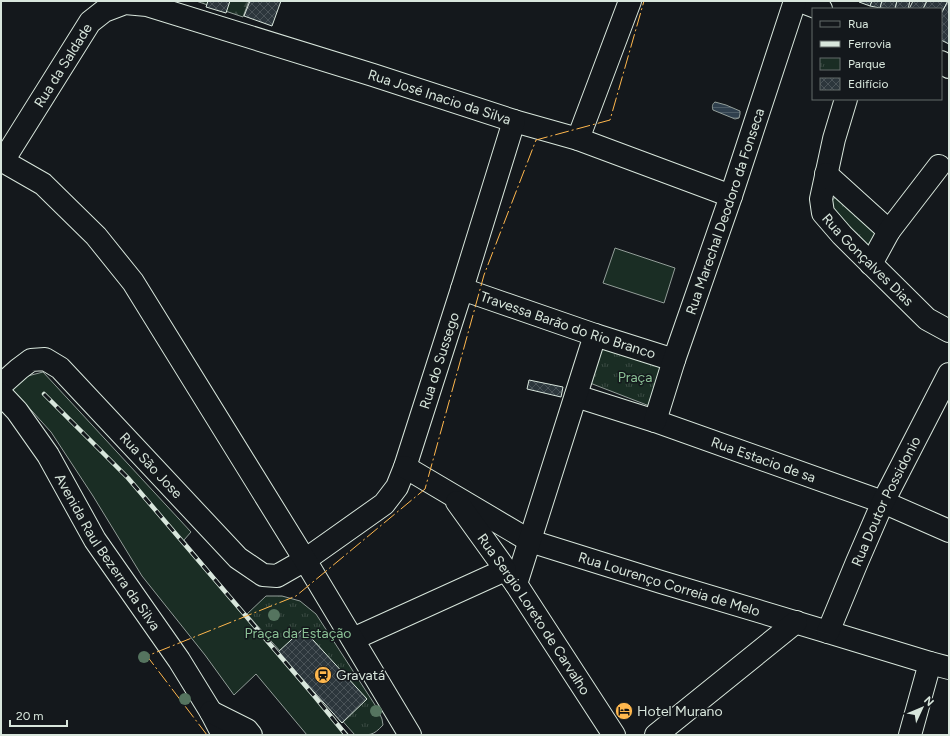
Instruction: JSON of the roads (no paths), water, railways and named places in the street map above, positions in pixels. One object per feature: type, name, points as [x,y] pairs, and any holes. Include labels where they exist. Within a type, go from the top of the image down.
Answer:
[{"type":"street","points":[[578,139],[630,1]]},
{"type":"street","name":"Rua Marechal Deodoro da Fonseca","points":[[655,421],[674,360],[731,196],[795,1]]},
{"type":"street","points":[[800,1],[818,8]]},
{"type":"street","name":"Rua da Saldade","points":[[2,161],[90,22],[104,11],[125,3],[147,5]]},
{"type":"street","name":"Rua José Inacio da Silva","points":[[147,5],[578,139],[731,196]]},
{"type":"street","name":"Rua Gonçalves Dias","points":[[846,100],[834,139],[826,174],[821,199],[823,213],[842,235],[927,319],[949,331]]},
{"type":"street","name":"Rua do Sussego","points":[[305,560],[384,504],[397,487],[405,467],[462,289],[514,120]]},
{"type":"street","points":[[2,161],[43,184],[96,236],[133,282],[305,560],[410,735]]},
{"type":"street","points":[[871,264],[889,231],[939,166]]},
{"type":"street","points":[[826,174],[889,231]]},
{"type":"street","name":"Travessa Barão do Rio Branco","points":[[462,289],[595,335],[674,360]]},
{"type":"street","points":[[353,639],[511,577],[530,541],[595,335]]},
{"type":"street","name":"Rua São Jose","points":[[1,385],[31,360],[45,359],[60,368],[238,558],[263,575],[277,576],[305,560]]},
{"type":"street","name":"Rua Doutor Possidonio","points":[[828,632],[883,502],[949,374]]},
{"type":"street","name":"Avenida Raul Bezerra da Silva","points":[[1,394],[17,411],[48,455],[95,540],[179,660],[211,712],[223,735]]},
{"type":"street","name":"Rua Estacio de sa","points":[[576,396],[655,421],[883,502],[949,531]]},
{"type":"street","name":"Rua Lourenço Correia de Melo","points":[[405,467],[530,541],[940,666]]},
{"type":"street","name":"Rua Sergio Loreto de Carvalho","points":[[452,494],[511,577],[614,735]]},
{"type":"street","points":[[656,735],[796,622]]},
{"type":"street","points":[[910,735],[940,666]]},
{"type":"street","points":[[211,712],[248,733]]},
{"type":"water","points":[[715,102],[740,111],[739,118],[735,119],[713,110],[712,106]]},
{"type":"railway","points":[[44,394],[128,478],[346,735]]},
{"type":"place","name":"Gravatá","points":[[323,675]]},
{"type":"place","name":"Hotel Murano","points":[[624,711]]},
{"type":"park label","name":"Praça","points":[[635,377]]},
{"type":"park label","name":"Praça da Estação","points":[[298,633]]}]
